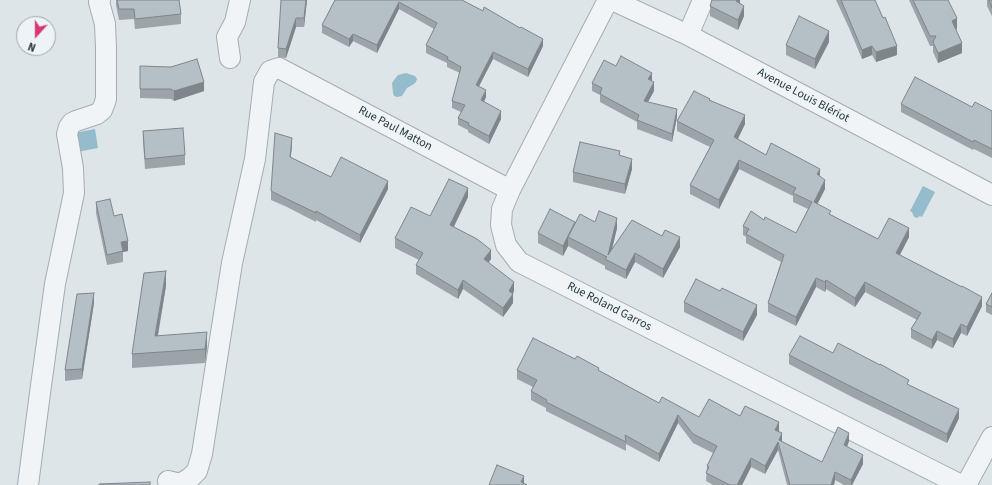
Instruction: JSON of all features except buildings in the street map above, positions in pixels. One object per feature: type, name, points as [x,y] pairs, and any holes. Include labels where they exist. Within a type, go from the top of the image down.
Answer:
[{"type":"street","points":[[28,485],[55,284],[74,193],[73,168],[67,134],[68,127],[76,121],[97,114],[102,110],[106,99],[106,39],[99,2],[100,0]]},
{"type":"street","points":[[230,58],[227,37],[235,22],[240,0]]},
{"type":"street","name":"Rue Roland Garros","points":[[608,0],[510,190],[502,209],[501,225],[506,245],[519,262],[961,485]]},
{"type":"street","name":"Avenue Louis Blériot","points":[[612,0],[688,35],[992,195]]},
{"type":"street","points":[[688,35],[703,0]]},
{"type":"street","name":"Rue Paul Matton","points":[[168,481],[180,484],[190,478],[197,471],[202,454],[232,262],[255,159],[264,82],[270,71],[279,68],[510,190]]},
{"type":"street","points":[[966,485],[992,437]]},
{"type":"water","points":[[406,73],[415,76],[417,79],[416,82],[407,88],[402,96],[394,96],[392,83],[398,75]]},
{"type":"water","points":[[95,129],[98,148],[77,152],[74,133]]},
{"type":"water","points":[[923,186],[935,192],[922,217],[920,216],[917,218],[914,217],[910,211]]}]
